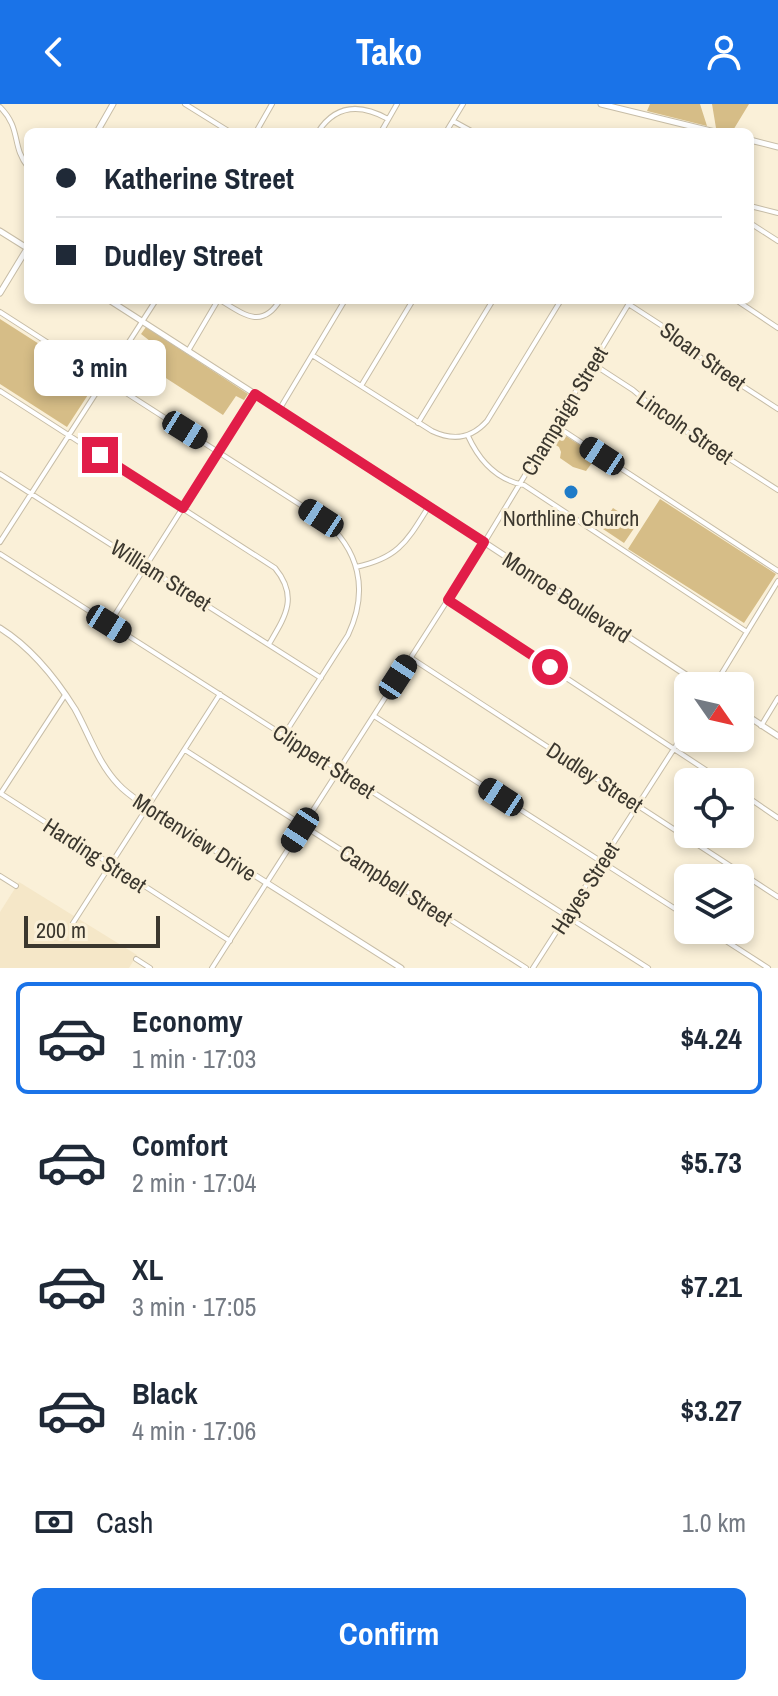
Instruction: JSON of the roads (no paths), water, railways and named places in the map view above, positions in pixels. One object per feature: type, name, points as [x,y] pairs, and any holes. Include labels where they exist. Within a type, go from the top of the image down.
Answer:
[{"type":"street","points":[[99,128],[113,104]]},
{"type":"street","points":[[185,104],[224,128]]},
{"type":"street","points":[[258,128],[272,104]]},
{"type":"street","points":[[383,128],[397,104]]},
{"type":"street","points":[[449,128],[463,104]]},
{"type":"street","points":[[601,104],[699,128]]},
{"type":"street","points":[[0,107],[13,126],[18,151],[24,161]]},
{"type":"street","points":[[321,128],[329,117],[349,107],[368,108],[388,119]]},
{"type":"street","points":[[453,121],[466,128]]},
{"type":"street","points":[[754,141],[778,147]]},
{"type":"street","points":[[754,207],[778,213]]},
{"type":"street","points":[[754,226],[778,241]]},
{"type":"street","points":[[0,231],[24,246]]},
{"type":"street","points":[[0,293],[24,254]]},
{"type":"street","name":"Monroe Boulevard","points":[[115,304],[682,672]]},
{"type":"street","points":[[0,542],[154,304]]},
{"type":"street","points":[[188,351],[217,304]]},
{"type":"street","points":[[226,304],[256,318],[271,312],[277,304]]},
{"type":"street","points":[[279,410],[343,304]]},
{"type":"street","points":[[361,386],[411,304]]},
{"type":"street","points":[[418,423],[491,304]]},
{"type":"street","points":[[312,355],[418,423],[442,436],[459,438],[468,436],[486,423],[559,304]]},
{"type":"street","name":"Champaign Street","points":[[212,968],[448,600],[629,304]]},
{"type":"street","name":"Sloan Street","points":[[633,304],[707,363],[778,409]]},
{"type":"street","points":[[742,304],[778,328]]},
{"type":"street","points":[[0,312],[329,524],[349,548],[356,567],[359,592],[356,617],[348,635],[284,735]]},
{"type":"street","name":"Lincoln Street","points":[[593,364],[633,390],[667,419],[778,490]]},
{"type":"street","points":[[0,391],[268,562],[281,575],[287,591],[288,608],[269,644]]},
{"type":"street","points":[[109,624],[255,394]]},
{"type":"street","points":[[555,425],[778,571]]},
{"type":"street","points":[[468,436],[483,461],[512,482],[528,487],[747,632]]},
{"type":"street","name":"William Street","points":[[0,474],[321,678]]},
{"type":"street","points":[[356,567],[392,555],[411,535],[429,506]]},
{"type":"street","name":"Clippert Street","points":[[0,554],[648,968]]},
{"type":"street","points":[[723,672],[778,581]]},
{"type":"street","points":[[448,600],[674,749]]},
{"type":"street","name":"Mortenview Drive","points":[[0,628],[35,656],[65,695],[107,771],[121,787],[147,807],[401,968]]},
{"type":"street","name":"Dudley Street","points":[[411,658],[778,897]]},
{"type":"street","points":[[73,923],[220,694]]},
{"type":"street","points":[[0,794],[65,695]]},
{"type":"street","points":[[761,726],[778,698]]},
{"type":"street","points":[[374,716],[674,908]]},
{"type":"street","points":[[754,721],[778,736]]},
{"type":"street","name":"Hayes Street","points":[[533,968],[674,749]]},
{"type":"street","name":"Campbell Street","points":[[185,750],[526,968]]},
{"type":"street","points":[[679,752],[703,768]]},
{"type":"street","name":"Harding Street","points":[[0,794],[230,941]]},
{"type":"street","points":[[754,802],[778,818]]},
{"type":"street","points":[[0,876],[16,886]]},
{"type":"street","points":[[731,944],[768,968]]},
{"type":"street","points":[[136,959],[150,968]]},
{"type":"place","name":"Northline Church","points":[[571,492]]}]
